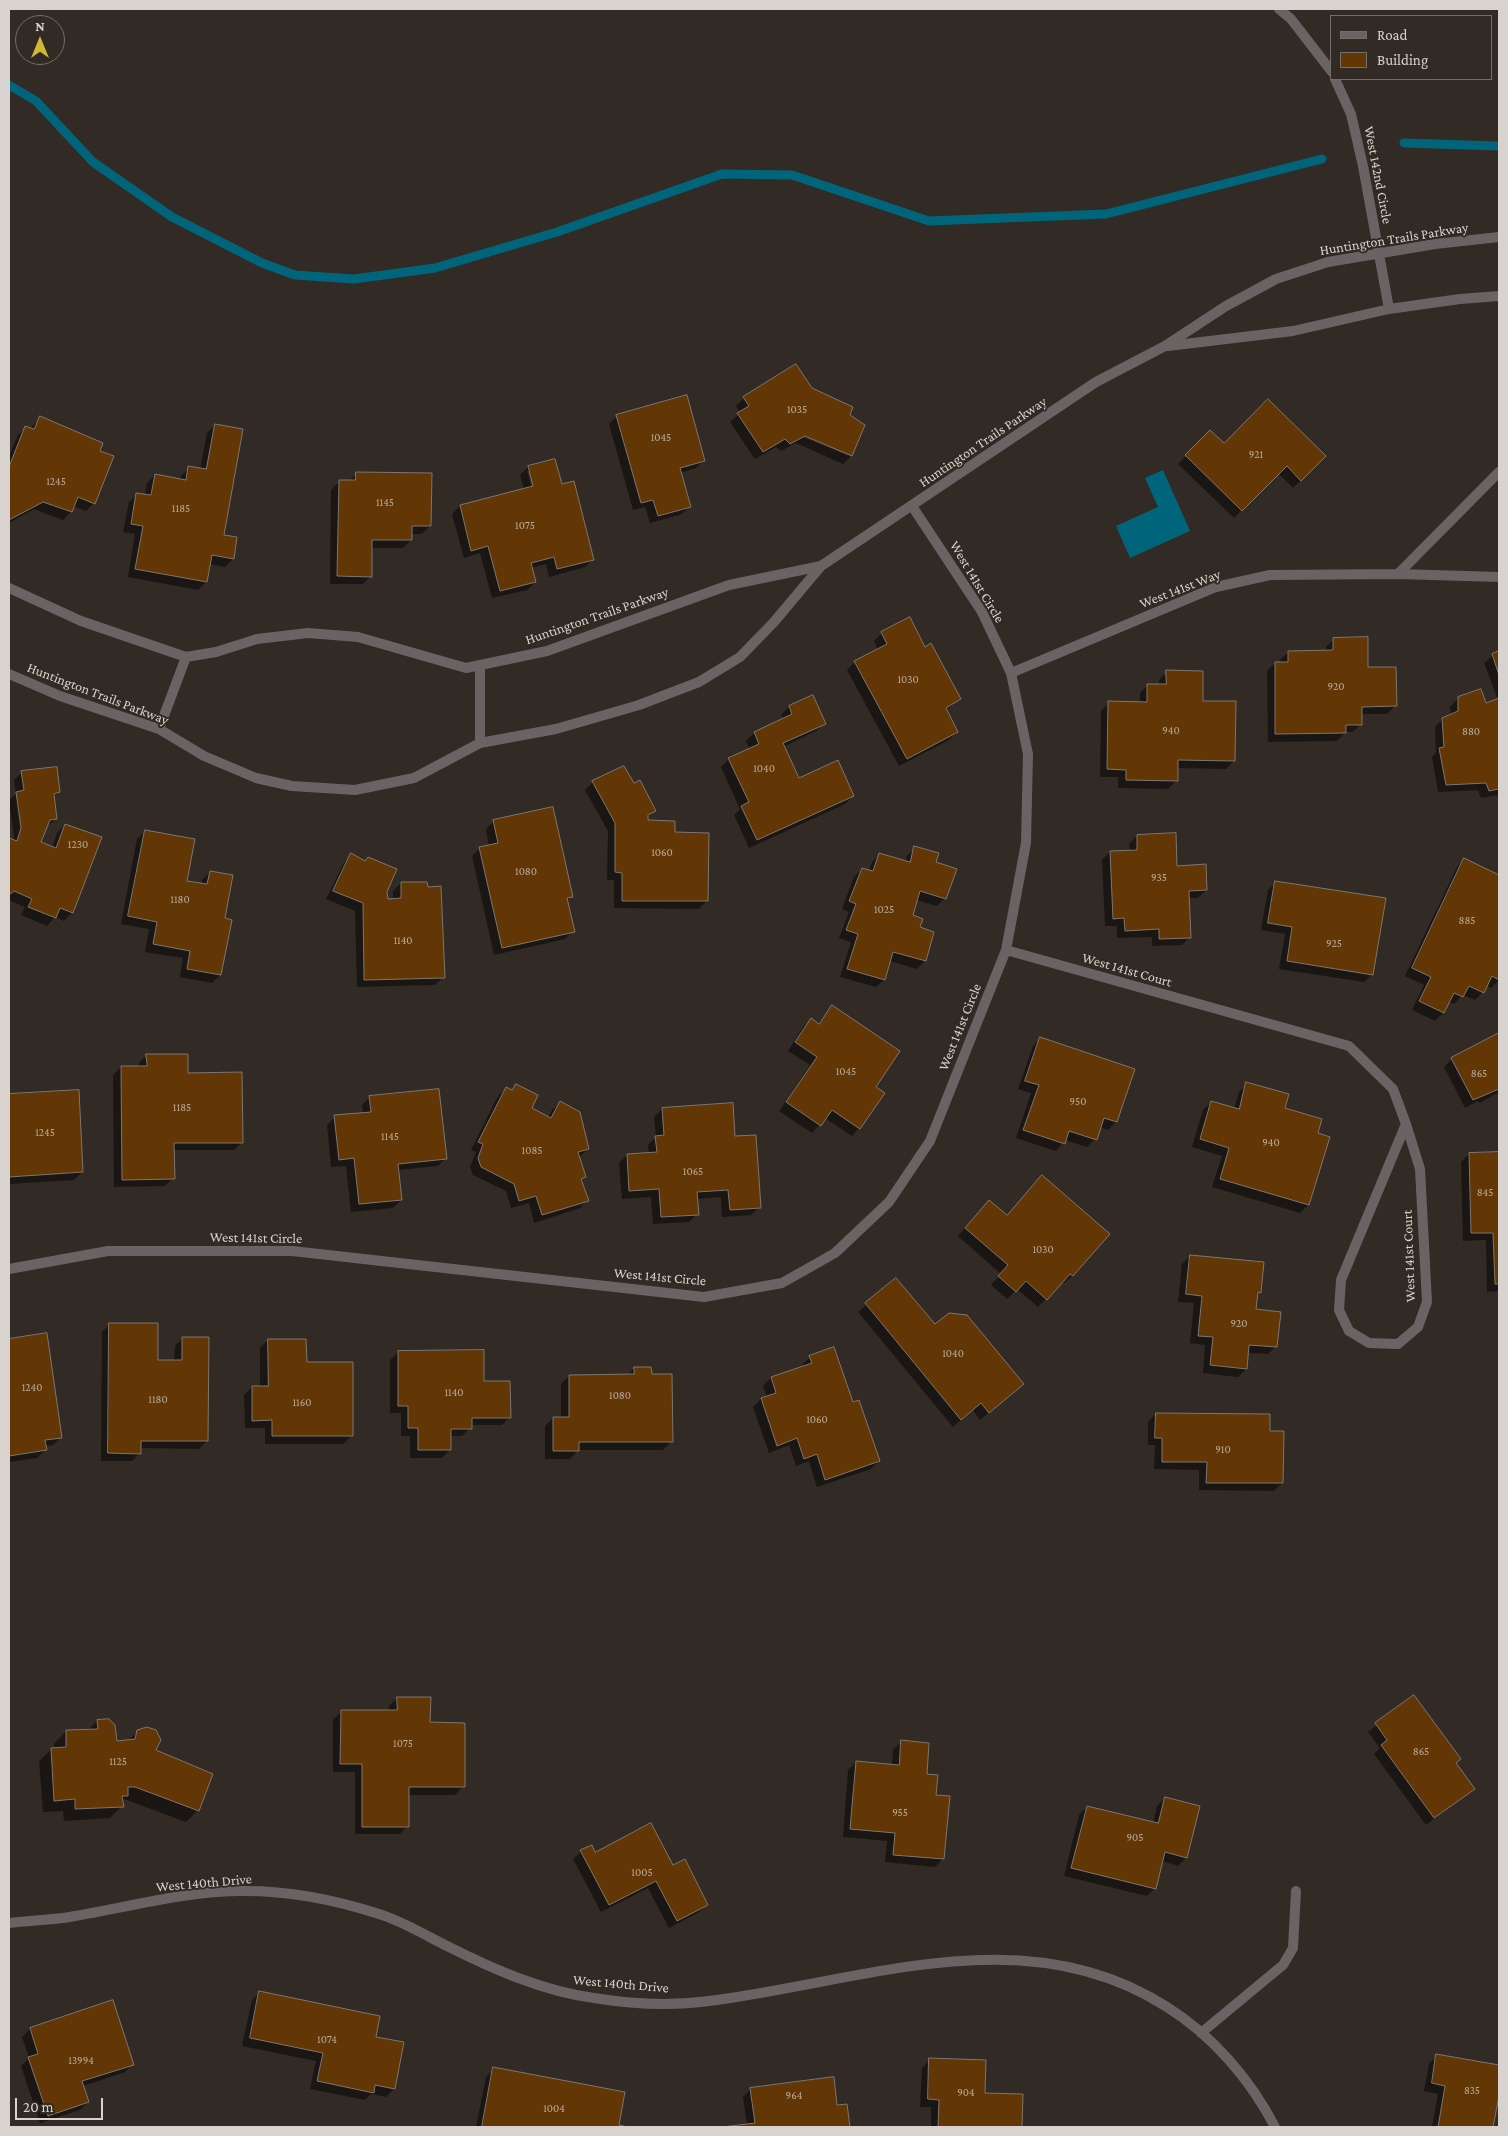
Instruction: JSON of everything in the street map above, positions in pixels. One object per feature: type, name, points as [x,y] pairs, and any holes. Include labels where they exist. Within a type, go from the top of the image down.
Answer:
[{"type":"street","points":[[1279,9],[1292,20],[1330,69]]},
{"type":"street","name":"West 142nd Circle","points":[[1335,80],[1351,114],[1363,166],[1389,309]]},
{"type":"street","name":"Huntington Trails Parkway","points":[[9,674],[60,696],[159,729],[204,756],[256,778],[292,786],[355,790],[414,778],[480,743],[556,729],[640,705],[699,682],[740,657],[774,622],[821,566],[1096,382],[1165,346],[1226,306],[1276,279],[1328,262],[1379,252],[1499,237]]},
{"type":"street","name":"Huntington Trails Parkway","points":[[1165,346],[1293,331],[1389,309],[1460,299],[1499,296]]},
{"type":"street","points":[[1398,574],[1499,472]]},
{"type":"street","name":"West 141st Circle","points":[[9,1269],[108,1251],[292,1251],[704,1297],[782,1283],[836,1253],[889,1202],[930,1141],[1006,950],[1026,843],[1028,754],[1011,673],[982,612],[912,506]]},
{"type":"street","name":"Huntington Trails Parkway","points":[[9,588],[81,621],[186,657],[216,652],[257,640],[308,633],[358,636],[466,668],[547,651],[729,585],[821,566]]},
{"type":"street","name":"West 141st Way","points":[[1011,673],[1216,587],[1270,575],[1398,574],[1499,577]]},
{"type":"street","points":[[159,729],[186,657]]},
{"type":"street","points":[[480,666],[480,743]]},
{"type":"street","name":"West 141st Court","points":[[1006,950],[1350,1046],[1393,1089],[1406,1124],[1420,1169],[1427,1302],[1418,1327],[1398,1344],[1369,1343],[1350,1332],[1339,1310],[1341,1280],[1406,1124]]},
{"type":"street","name":"West 140th Drive","points":[[9,1923],[60,1918],[178,1897],[237,1891],[295,1894],[382,1915],[481,1963],[537,1985],[594,1998],[652,2004],[707,2002],[928,1963],[1001,1958],[1036,1960],[1089,1971],[1128,1986],[1157,2000],[1202,2033],[1238,2070],[1275,2127]]},
{"type":"street","points":[[1202,2033],[1283,1966],[1293,1948],[1296,1891]]},
{"type":"water","points":[[1163,470],[1190,531],[1130,558],[1116,526],[1158,507],[1145,478]]},
{"type":"building","points":[[796,364],[812,388],[853,407],[850,415],[865,425],[852,456],[805,436],[790,444],[785,439],[763,452],[737,413],[749,406],[743,397]]},
{"type":"building","points":[[687,395],[705,461],[680,468],[691,507],[658,516],[653,500],[641,503],[616,415]]},
{"type":"building","points":[[1268,399],[1326,456],[1301,481],[1287,466],[1242,511],[1185,455],[1210,430],[1224,443]]},
{"type":"building","points":[[40,416],[103,443],[100,451],[114,456],[95,504],[78,497],[72,512],[43,502],[9,520],[9,467],[25,426],[34,429]]},
{"type":"building","points":[[215,424],[243,429],[224,535],[237,537],[234,559],[212,555],[207,582],[135,569],[143,526],[131,524],[136,493],[151,495],[155,474],[186,480],[188,466],[206,469]]},
{"type":"building","points":[[555,459],[562,484],[574,481],[594,560],[557,569],[554,557],[531,563],[536,582],[500,591],[488,546],[471,551],[460,505],[533,486],[528,466]]},
{"type":"building","points":[[356,472],[432,473],[431,526],[412,526],[412,540],[372,540],[372,577],[337,576],[339,480],[355,480]]},
{"type":"building","points":[[910,617],[925,647],[931,643],[961,699],[946,708],[958,732],[907,759],[854,661],[887,644],[881,632]]},
{"type":"building","points":[[1368,637],[1368,667],[1396,667],[1397,706],[1362,707],[1362,725],[1346,725],[1346,733],[1275,734],[1275,662],[1288,662],[1288,651],[1333,650],[1333,638]]},
{"type":"building","points":[[1499,651],[1499,675],[1492,654]]},
{"type":"building","points":[[1166,670],[1203,671],[1203,701],[1236,701],[1235,761],[1178,760],[1178,781],[1126,780],[1126,770],[1107,769],[1108,701],[1147,702],[1147,684],[1166,684]]},
{"type":"building","points":[[1481,689],[1486,703],[1499,698],[1499,789],[1489,791],[1486,783],[1446,785],[1439,748],[1444,747],[1442,718],[1458,711],[1458,697]]},
{"type":"building","points":[[813,695],[826,724],[783,743],[799,778],[838,760],[854,796],[757,840],[741,806],[749,802],[728,758],[759,744],[754,732],[792,714],[789,706]]},
{"type":"building","points":[[624,766],[634,783],[640,780],[656,811],[648,815],[648,820],[675,821],[675,832],[709,833],[708,901],[622,901],[622,873],[615,872],[615,823],[592,781]]},
{"type":"building","points":[[57,767],[60,792],[54,794],[57,819],[50,820],[41,842],[56,848],[65,824],[102,837],[73,913],[60,908],[56,918],[28,907],[32,899],[14,891],[9,895],[9,838],[17,841],[21,828],[16,792],[24,790],[21,771]]},
{"type":"building","points":[[553,807],[573,897],[567,898],[575,932],[502,948],[479,847],[498,843],[493,820]]},
{"type":"building","points":[[145,830],[195,839],[187,881],[207,884],[210,871],[233,875],[225,918],[232,920],[221,975],[187,969],[190,951],[153,944],[157,922],[128,916]]},
{"type":"building","points":[[1176,833],[1177,866],[1206,864],[1207,890],[1189,891],[1191,938],[1159,939],[1159,929],[1125,931],[1124,918],[1113,919],[1110,851],[1137,850],[1137,835]]},
{"type":"building","points":[[914,846],[939,853],[936,862],[957,869],[946,899],[920,891],[913,915],[923,919],[920,927],[934,932],[926,961],[893,952],[885,980],[847,969],[858,934],[846,930],[856,904],[849,901],[862,868],[873,871],[879,853],[910,862]]},
{"type":"building","points":[[351,853],[365,861],[368,857],[397,869],[387,892],[388,899],[401,898],[401,882],[427,882],[428,887],[441,886],[445,978],[364,980],[363,903],[333,891]]},
{"type":"building","points":[[1464,858],[1499,875],[1499,980],[1492,976],[1484,993],[1469,986],[1463,997],[1454,993],[1444,1013],[1419,1001],[1431,977],[1412,968]]},
{"type":"building","points":[[1275,881],[1386,898],[1373,975],[1287,961],[1292,927],[1268,923]]},
{"type":"building","points":[[832,1005],[900,1051],[876,1087],[885,1093],[860,1129],[832,1110],[821,1126],[786,1102],[817,1057],[795,1042],[811,1018],[819,1024]]},
{"type":"building","points":[[1499,1033],[1499,1089],[1473,1100],[1451,1058]]},
{"type":"building","points":[[1040,1037],[1135,1069],[1117,1122],[1104,1118],[1097,1140],[1069,1131],[1065,1144],[1023,1130],[1039,1085],[1025,1081]]},
{"type":"building","points":[[146,1054],[188,1054],[188,1073],[242,1072],[243,1143],[174,1143],[175,1179],[122,1180],[121,1066],[147,1066]]},
{"type":"building","points":[[1246,1082],[1289,1094],[1285,1108],[1322,1119],[1318,1133],[1330,1137],[1309,1205],[1220,1179],[1229,1148],[1200,1139],[1211,1101],[1239,1109]]},
{"type":"building","points":[[516,1084],[538,1095],[532,1108],[551,1118],[560,1101],[580,1112],[589,1149],[578,1152],[586,1177],[581,1179],[589,1201],[542,1215],[536,1196],[519,1201],[514,1184],[481,1167],[478,1158],[483,1144],[478,1142],[506,1087],[512,1090]]},
{"type":"building","points":[[439,1089],[447,1159],[398,1164],[402,1200],[359,1204],[354,1158],[339,1160],[334,1115],[371,1112],[369,1096]]},
{"type":"building","points":[[79,1090],[83,1172],[9,1177],[9,1094]]},
{"type":"building","points":[[733,1103],[735,1136],[756,1135],[761,1208],[730,1210],[728,1190],[697,1192],[699,1215],[661,1217],[659,1189],[629,1191],[627,1154],[657,1152],[655,1136],[664,1135],[662,1108]]},
{"type":"building","points":[[1499,1152],[1499,1284],[1495,1284],[1493,1233],[1471,1233],[1469,1153]]},
{"type":"building","points":[[1042,1175],[1110,1234],[1073,1276],[1070,1274],[1047,1300],[1026,1281],[1016,1292],[998,1276],[1008,1265],[965,1228],[989,1200],[1007,1215]]},
{"type":"building","points":[[1190,1255],[1264,1262],[1261,1293],[1258,1292],[1256,1309],[1281,1312],[1277,1347],[1249,1345],[1247,1369],[1210,1365],[1213,1337],[1198,1336],[1202,1296],[1186,1294]]},
{"type":"building","points":[[896,1278],[935,1324],[949,1313],[967,1315],[1024,1384],[989,1413],[981,1403],[961,1420],[865,1303]]},
{"type":"building","points":[[109,1323],[158,1323],[158,1360],[182,1360],[182,1337],[209,1337],[208,1441],[141,1441],[141,1454],[108,1453]]},
{"type":"building","points":[[47,1333],[62,1438],[45,1440],[47,1450],[9,1456],[9,1339]]},
{"type":"building","points":[[268,1339],[306,1339],[307,1362],[353,1362],[353,1436],[272,1436],[272,1420],[252,1421],[252,1386],[268,1386]]},
{"type":"building","points":[[834,1347],[853,1402],[859,1400],[880,1461],[825,1480],[817,1454],[804,1459],[797,1438],[777,1446],[761,1398],[776,1393],[771,1377],[812,1363],[809,1356]]},
{"type":"building","points":[[484,1350],[484,1381],[510,1381],[511,1418],[472,1418],[472,1429],[451,1429],[451,1450],[418,1450],[418,1428],[408,1428],[408,1406],[398,1406],[398,1351]]},
{"type":"building","points":[[634,1367],[651,1367],[652,1374],[672,1374],[673,1442],[579,1442],[579,1451],[553,1451],[553,1417],[569,1417],[569,1375],[634,1374]]},
{"type":"building","points":[[1156,1413],[1270,1414],[1270,1431],[1284,1431],[1283,1483],[1206,1483],[1207,1462],[1162,1462],[1162,1438],[1155,1438]]},
{"type":"building","points":[[1414,1695],[1461,1759],[1456,1763],[1475,1789],[1434,1818],[1381,1745],[1387,1740],[1375,1723]]},
{"type":"building","points":[[397,1697],[431,1697],[430,1722],[465,1723],[465,1787],[409,1787],[409,1827],[362,1827],[362,1764],[340,1764],[341,1710],[397,1710]]},
{"type":"building","points":[[109,1719],[115,1725],[117,1741],[135,1739],[137,1730],[147,1727],[156,1730],[161,1740],[156,1750],[213,1774],[199,1811],[135,1787],[128,1787],[128,1796],[122,1796],[124,1807],[75,1809],[75,1799],[54,1801],[51,1748],[66,1747],[66,1730],[98,1729],[97,1720]]},
{"type":"building","points":[[901,1740],[929,1743],[927,1774],[938,1775],[936,1795],[950,1796],[944,1859],[893,1855],[895,1833],[850,1829],[856,1761],[899,1765]]},
{"type":"building","points":[[1165,1797],[1200,1806],[1187,1858],[1165,1852],[1156,1889],[1071,1868],[1087,1806],[1158,1823]]},
{"type":"building","points":[[651,1823],[673,1865],[685,1859],[708,1905],[677,1921],[656,1881],[609,1905],[580,1850],[592,1845],[595,1852]]},
{"type":"building","points":[[259,1991],[380,2016],[376,2037],[404,2042],[395,2089],[375,2085],[374,2093],[317,2081],[323,2053],[250,2038]]},
{"type":"building","points":[[113,2000],[134,2065],[82,2081],[89,2102],[48,2116],[28,2057],[38,2054],[30,2028]]},
{"type":"building","points":[[1436,2054],[1499,2065],[1499,2096],[1493,2127],[1438,2127],[1445,2086],[1432,2083]]},
{"type":"building","points":[[929,2058],[986,2060],[985,2093],[1023,2094],[1022,2127],[938,2127],[939,2100],[928,2099]]},
{"type":"building","points":[[493,2067],[625,2092],[619,2125],[628,2127],[482,2127]]},
{"type":"building","points":[[834,2077],[837,2105],[847,2104],[850,2127],[722,2127],[755,2123],[750,2088]]},
{"type":"waterway","points":[[9,85],[36,101],[93,162],[172,217],[262,263],[295,275],[354,279],[435,268],[557,232],[722,174],[792,175],[929,221],[1106,214],[1322,159]]},
{"type":"waterway","points":[[1404,143],[1499,146]]}]
